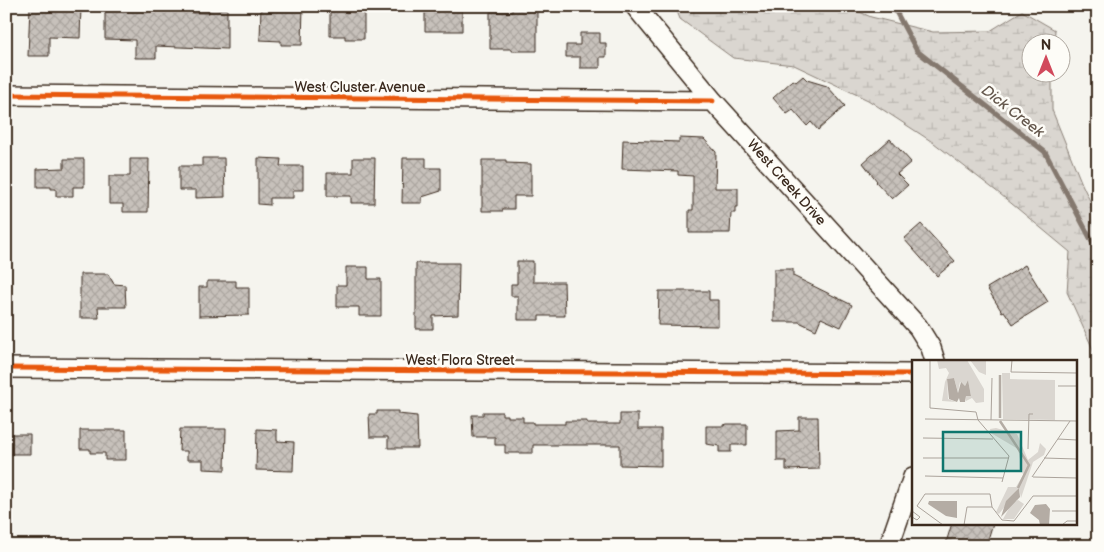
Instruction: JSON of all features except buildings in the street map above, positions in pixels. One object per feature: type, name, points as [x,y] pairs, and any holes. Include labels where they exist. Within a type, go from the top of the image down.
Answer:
[{"type":"street","name":"West Creek Drive","points":[[635,6],[713,101],[918,327],[931,348],[935,360]]},
{"type":"street","name":"West Cluster Avenue","points":[[6,95],[713,101]]},
{"type":"street","name":"West Flora Street","points":[[6,368],[912,374]]},
{"type":"street","points":[[889,546],[912,480]]},
{"type":"green space","points":[[675,6],[846,6],[871,17],[933,32],[990,31],[1022,11],[1055,30],[1055,32],[1022,32],[1022,82],[1052,82],[1052,110],[1098,218],[1098,375],[1092,347],[1067,292],[1070,252],[934,143],[868,100],[794,65],[733,58],[680,19]]},
{"type":"waterway","name":"Dick Creek","points":[[893,6],[917,51],[1045,152],[1098,253]]},
{"type":"cycle path","points":[[6,95],[713,101]]},
{"type":"cycle path","points":[[6,368],[912,374]]}]
